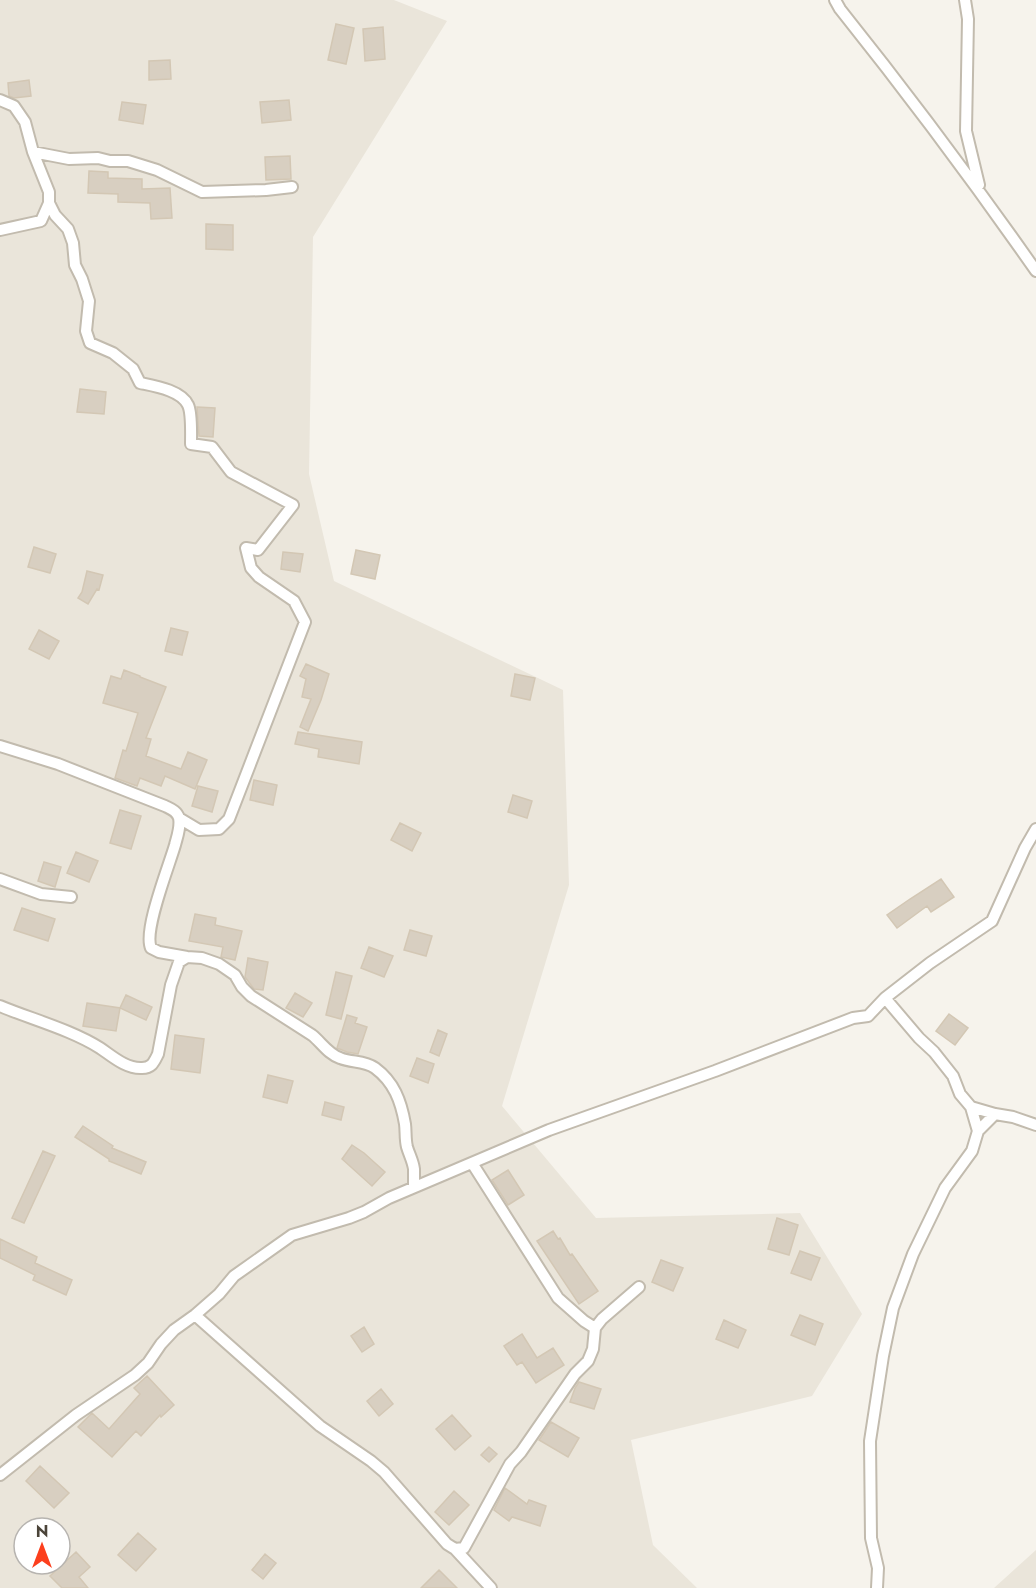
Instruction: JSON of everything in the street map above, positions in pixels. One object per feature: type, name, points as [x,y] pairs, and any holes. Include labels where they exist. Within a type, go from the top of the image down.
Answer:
[{"type":"street","points":[[835,0],[981,192],[1036,271]]},
{"type":"street","points":[[965,0],[968,19],[966,131],[981,192]]},
{"type":"street","points":[[0,100],[14,106],[25,122],[33,152],[49,192],[49,203],[40,221],[0,230]]},
{"type":"street","points":[[33,152],[69,159],[98,158],[128,161],[157,170],[202,192],[292,188]]},
{"type":"street","points":[[49,203],[68,229],[73,243],[75,265],[89,301],[86,331],[90,343],[113,353],[133,369],[140,383],[161,388],[182,397],[189,406],[191,444],[212,447],[231,472],[293,505],[258,549],[246,548],[251,568],[259,577],[294,601],[305,622],[230,819],[219,829],[199,830],[179,818]]},
{"type":"street","points":[[0,746],[58,764],[175,811],[179,818],[180,828],[153,916],[148,942],[151,948],[159,952],[202,958],[219,964],[235,975],[250,996],[312,1035],[334,1055],[340,1059],[366,1063],[389,1080],[396,1091],[402,1110],[406,1145],[414,1167],[414,1187]]},
{"type":"street","points":[[0,1475],[76,1415],[135,1375],[148,1364],[161,1344],[174,1330],[219,1294],[234,1276],[292,1235],[364,1212],[389,1198],[549,1130],[715,1071],[853,1018],[868,1016],[885,998],[930,963],[992,921],[1036,829]]},
{"type":"street","points":[[0,879],[40,894],[71,897]]},
{"type":"street","points":[[0,1006],[86,1039],[131,1067],[141,1069],[150,1067],[158,1054],[171,985],[179,962],[187,957]]},
{"type":"street","points":[[885,998],[953,1076],[960,1094],[971,1107],[978,1131]]},
{"type":"street","points":[[971,1107],[1036,1125]]},
{"type":"street","points":[[877,1588],[878,1568],[871,1538],[870,1441],[891,1318],[913,1254],[945,1188],[972,1151],[978,1131],[995,1114]]},
{"type":"street","points":[[472,1163],[558,1298],[584,1321],[596,1328]]},
{"type":"street","points":[[455,1549],[464,1548],[510,1464],[521,1452],[575,1374],[588,1361],[596,1328],[602,1319],[639,1287]]},
{"type":"street","points":[[195,1315],[320,1426],[384,1472],[447,1544],[455,1549],[491,1588]]},
{"type":"shaded area","points":[[0,0],[394,0],[447,21],[313,237],[309,474],[334,581],[563,690],[569,885],[502,1106],[596,1218],[800,1213],[862,1314],[812,1396],[631,1440],[653,1545],[697,1588],[0,1588]]},
{"type":"shaded area","points":[[1036,1550],[1036,1588],[994,1588]]},
{"type":"building","points":[[336,24],[354,28],[346,64],[328,60]]},
{"type":"building","points":[[383,27],[385,59],[365,61],[363,29]]},
{"type":"building","points":[[170,60],[171,79],[149,80],[149,61]]},
{"type":"building","points":[[29,80],[31,96],[14,98],[9,96],[8,83]]},
{"type":"building","points":[[289,100],[291,120],[262,123],[260,102]]},
{"type":"building","points":[[122,102],[146,105],[143,124],[119,120]]},
{"type":"building","points":[[290,156],[291,179],[266,180],[265,157]]},
{"type":"building","points":[[89,171],[108,172],[108,178],[142,179],[142,189],[170,188],[172,218],[151,219],[150,203],[118,202],[118,194],[88,193]]},
{"type":"building","points":[[206,224],[233,225],[233,250],[206,249]]},
{"type":"building","points":[[80,389],[106,392],[104,414],[77,412]]},
{"type":"building","points":[[197,407],[215,408],[213,437],[199,436]]},
{"type":"building","points":[[34,547],[56,554],[50,573],[28,567]]},
{"type":"building","points":[[356,550],[380,555],[375,579],[351,574]]},
{"type":"building","points":[[283,552],[303,554],[300,572],[281,569]]},
{"type":"building","points":[[87,571],[103,575],[99,590],[97,589],[88,604],[78,598],[82,592]]},
{"type":"building","points":[[171,628],[188,632],[182,655],[165,651]]},
{"type":"building","points":[[39,630],[59,641],[49,659],[29,649]]},
{"type":"building","points":[[306,664],[329,674],[308,731],[300,727],[311,699],[302,697],[306,679],[300,676]]},
{"type":"building","points":[[124,670],[166,687],[146,738],[151,739],[146,756],[181,769],[188,752],[207,760],[195,789],[165,776],[161,786],[140,778],[137,786],[115,778],[138,713],[103,703],[111,676],[121,679]]},
{"type":"building","points":[[515,674],[535,678],[530,700],[511,696]]},
{"type":"building","points":[[298,732],[362,742],[359,764],[318,757],[319,749],[295,744]]},
{"type":"building","points":[[254,780],[277,785],[273,805],[250,800]]},
{"type":"building","points":[[198,786],[218,791],[212,812],[192,806]]},
{"type":"building","points":[[513,795],[532,801],[527,818],[508,812]]},
{"type":"building","points":[[120,810],[141,816],[131,849],[110,843]]},
{"type":"building","points":[[400,823],[421,833],[412,851],[391,840]]},
{"type":"building","points":[[76,852],[98,861],[89,882],[67,873]]},
{"type":"building","points":[[44,862],[61,867],[55,887],[38,881]]},
{"type":"building","points":[[941,879],[954,897],[931,912],[927,906],[897,928],[887,915]]},
{"type":"building","points":[[22,908],[55,919],[48,941],[14,930]]},
{"type":"building","points":[[195,914],[216,918],[215,925],[242,931],[235,960],[221,957],[223,947],[189,941]]},
{"type":"building","points":[[410,930],[432,936],[426,956],[404,950]]},
{"type":"building","points":[[369,947],[393,956],[384,977],[361,968]]},
{"type":"building","points":[[248,958],[268,962],[263,990],[254,989],[245,977]]},
{"type":"building","points":[[336,972],[352,976],[341,1019],[326,1015]]},
{"type":"building","points":[[295,993],[312,1003],[303,1017],[286,1008]]},
{"type":"building","points":[[126,995],[152,1007],[146,1020],[120,1008]]},
{"type":"building","points":[[87,1003],[120,1008],[116,1031],[83,1026]]},
{"type":"building","points":[[949,1014],[968,1028],[955,1045],[936,1031]]},
{"type":"building","points":[[347,1015],[357,1018],[355,1023],[367,1027],[358,1054],[337,1048]]},
{"type":"building","points":[[438,1030],[447,1034],[439,1056],[430,1052]]},
{"type":"building","points":[[175,1035],[204,1039],[200,1073],[171,1069]]},
{"type":"building","points":[[417,1058],[434,1064],[428,1083],[410,1076]]},
{"type":"building","points":[[268,1075],[293,1081],[287,1103],[263,1097]]},
{"type":"building","points":[[325,1102],[344,1107],[341,1120],[322,1115]]},
{"type":"building","points":[[83,1126],[113,1146],[112,1148],[146,1162],[141,1174],[109,1161],[75,1137]]},
{"type":"building","points":[[352,1145],[385,1172],[372,1186],[342,1159]]},
{"type":"building","points":[[43,1151],[55,1156],[24,1223],[12,1218]]},
{"type":"building","points":[[508,1170],[524,1195],[508,1205],[492,1180]]},
{"type":"building","points":[[777,1218],[798,1225],[789,1255],[768,1249]]},
{"type":"building","points":[[553,1231],[598,1291],[579,1304],[537,1241]]},
{"type":"building","points":[[0,1239],[37,1257],[35,1263],[72,1280],[66,1295],[33,1280],[35,1275],[0,1258]]},
{"type":"building","points":[[800,1251],[820,1258],[811,1280],[791,1273]]},
{"type":"building","points":[[661,1260],[683,1268],[673,1291],[652,1282]]},
{"type":"building","points":[[800,1315],[823,1324],[815,1345],[791,1335]]},
{"type":"building","points":[[724,1320],[746,1330],[738,1348],[716,1339]]},
{"type":"building","points":[[364,1327],[374,1344],[362,1352],[351,1336]]},
{"type":"building","points":[[522,1334],[537,1358],[553,1348],[564,1365],[536,1383],[522,1362],[517,1365],[504,1346]]},
{"type":"building","points":[[147,1376],[174,1405],[161,1417],[160,1415],[141,1436],[136,1431],[112,1457],[78,1427],[92,1413],[109,1429],[140,1394],[134,1388]]},
{"type":"building","points":[[579,1382],[601,1389],[594,1409],[570,1402]]},
{"type":"building","points":[[381,1389],[393,1404],[379,1416],[367,1401]]},
{"type":"building","points":[[452,1415],[471,1436],[455,1450],[436,1429]]},
{"type":"building","points":[[551,1422],[579,1438],[568,1457],[539,1440]]},
{"type":"building","points":[[489,1447],[497,1454],[489,1462],[481,1455]]},
{"type":"building","points":[[40,1466],[69,1493],[54,1508],[26,1481]]},
{"type":"building","points":[[505,1488],[527,1504],[529,1500],[546,1506],[540,1526],[512,1517],[509,1521],[494,1510]]},
{"type":"building","points":[[454,1491],[469,1505],[449,1525],[435,1512]]},
{"type":"building","points":[[138,1533],[156,1549],[136,1571],[118,1555]]},
{"type":"building","points":[[76,1552],[90,1567],[79,1577],[88,1588],[62,1588],[50,1576],[72,1576],[72,1556]]},
{"type":"building","points":[[265,1554],[276,1563],[263,1579],[252,1570]]},
{"type":"building","points":[[439,1570],[457,1588],[421,1588]]}]
